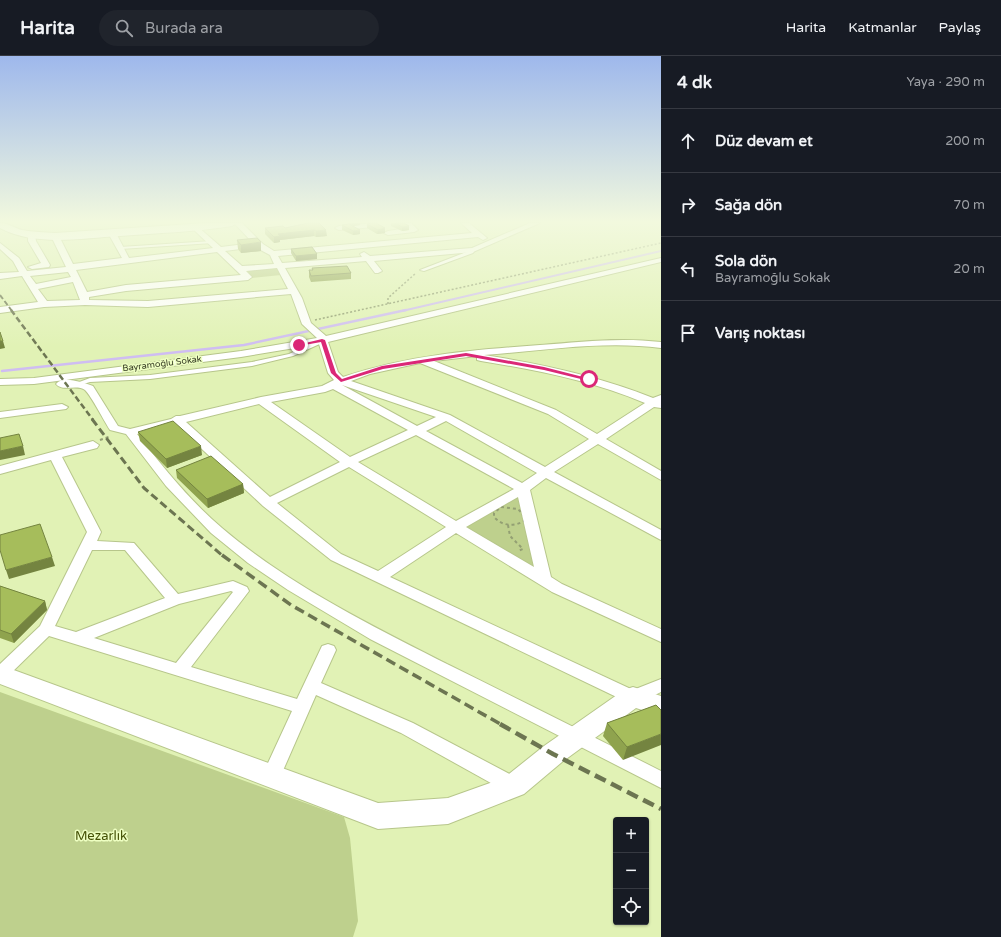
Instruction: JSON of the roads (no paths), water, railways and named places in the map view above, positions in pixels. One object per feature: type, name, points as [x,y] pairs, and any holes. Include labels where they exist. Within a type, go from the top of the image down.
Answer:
[{"type":"street","points":[[19,264],[44,304]]},
{"type":"street","points":[[0,276],[45,264]]},
{"type":"street","points":[[69,264],[85,298]]},
{"type":"street","points":[[23,271],[71,268],[95,264]]},
{"type":"street","points":[[0,310],[85,298],[126,288],[248,277],[235,264]]},
{"type":"street","points":[[240,269],[304,264]]},
{"type":"street","points":[[372,264],[378,271]]},
{"type":"street","name":"Bayramoğlu Sokak","points":[[0,382],[34,381],[240,354],[322,339],[643,264]]},
{"type":"street","points":[[280,266],[294,291],[307,323],[322,339],[333,373],[338,383],[417,431],[523,489],[544,580]]},
{"type":"street","points":[[33,287],[76,279]]},
{"type":"street","points":[[85,298],[110,304],[148,304],[294,291]]},
{"type":"street","points":[[34,381],[43,384],[77,384],[86,386],[92,391],[114,428],[130,432],[261,400],[316,391],[367,372],[421,360],[466,354],[612,342],[639,342],[661,345]]},
{"type":"street","points":[[466,354],[567,373],[658,402]]},
{"type":"street","points":[[421,360],[540,407],[661,476]]},
{"type":"street","points":[[338,383],[446,417],[547,471],[661,536]]},
{"type":"street","points":[[261,400],[349,462],[454,528],[557,588],[649,629],[661,636]]},
{"type":"street","points":[[379,577],[454,528],[523,489],[547,471],[658,402]]},
{"type":"street","points":[[0,415],[62,406]]},
{"type":"street","points":[[268,503],[349,462],[446,417]]},
{"type":"street","points":[[176,420],[268,503],[336,557],[633,696],[661,706]]},
{"type":"street","points":[[130,432],[166,477],[203,517],[231,542],[266,568],[337,613],[376,635],[661,780]]},
{"type":"street","points":[[0,470],[93,445]]},
{"type":"street","points":[[55,456],[94,532],[46,629],[0,674],[378,816],[448,811],[514,786],[633,696],[661,685]]},
{"type":"street","points":[[87,545],[129,546],[175,600]]},
{"type":"street","points":[[77,638],[175,600],[234,586],[242,590],[180,670]]},
{"type":"street","points":[[46,629],[301,707]]},
{"type":"street","points":[[271,776],[328,650]]},
{"type":"street","points":[[311,686],[407,728],[514,786]]},
{"type":"lane","points":[[422,270],[438,264]]},
{"type":"lane","points":[[77,384],[86,381],[150,377],[252,364],[291,355],[322,339]]},
{"type":"waterway","points":[[402,311],[604,264]]},
{"type":"waterway","points":[[2,371],[244,345],[406,310]]},
{"type":"railway","points":[[0,295],[12,311]]},
{"type":"railway","points":[[11,310],[93,420]]},
{"type":"railway","points":[[92,419],[144,488],[223,556]]},
{"type":"railway","points":[[222,555],[291,605],[502,725]]},
{"type":"railway","points":[[500,724],[553,754],[661,809]]},
{"type":"park label","name":"Mezarlık","points":[[101,836]]}]
